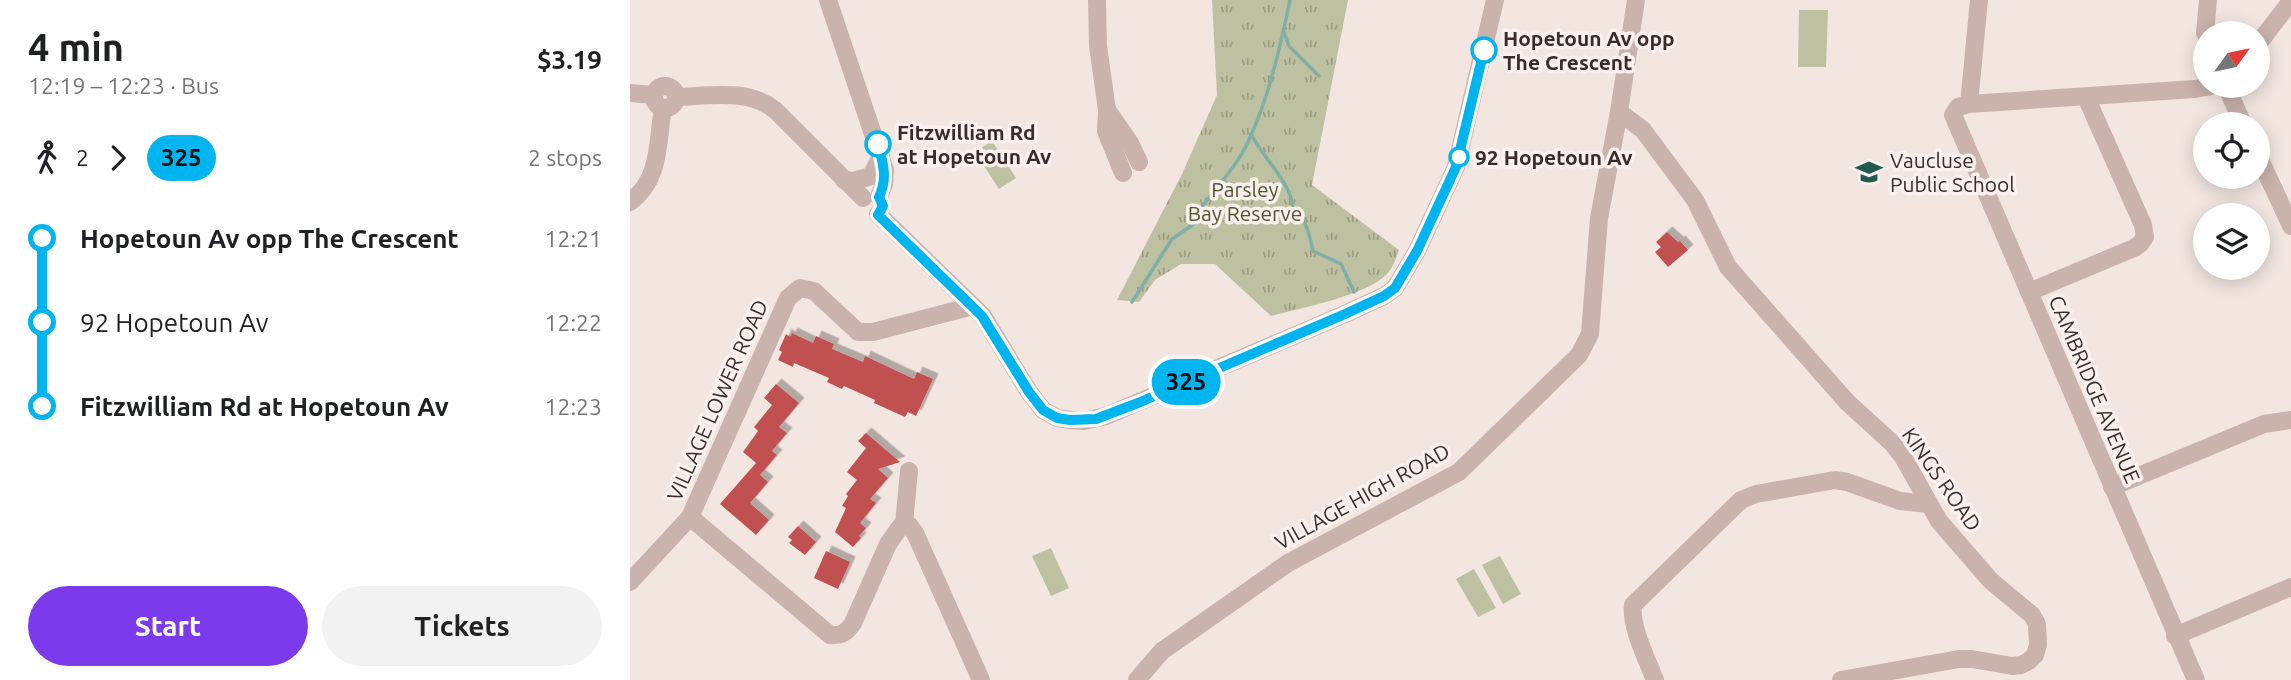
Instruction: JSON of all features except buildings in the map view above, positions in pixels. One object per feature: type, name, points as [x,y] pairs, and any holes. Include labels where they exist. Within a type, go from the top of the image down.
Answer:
[{"type":"street","points":[[828,0],[881,156],[885,178],[873,203]]},
{"type":"street","points":[[1097,0],[1098,46],[1107,110],[1106,131],[1122,173]]},
{"type":"street","points":[[630,93],[664,100],[739,95],[761,100],[775,110],[844,180],[873,203],[973,306],[990,326],[1029,392],[1043,410],[1057,418],[1084,421],[1138,403],[1390,293],[1405,276],[1456,167],[1495,0]]},
{"type":"street","name":"VILLAGE HIGH ROAD","points":[[1137,680],[1162,651],[1288,563],[1459,472],[1579,355],[1590,334],[1599,218],[1636,0]]},
{"type":"street","points":[[1979,0],[1969,104],[2193,89]]},
{"type":"street","points":[[2206,21],[2207,0]]},
{"type":"street","points":[[2270,28],[2291,1]]},
{"type":"street","points":[[2029,292],[2134,248],[2145,237],[2143,225],[2086,97]]},
{"type":"street","points":[[630,202],[645,188],[652,176],[664,100]]},
{"type":"street","name":"CAMBRIDGE AVENUE","points":[[1969,104],[1958,107],[1954,115],[2196,680]]},
{"type":"street","points":[[1107,110],[1125,134],[1139,162]]},
{"type":"street","name":"KINGS ROAD","points":[[1619,112],[1643,130],[1695,200],[1728,267],[1847,402],[1897,450],[1939,521],[1991,582],[2032,615],[2039,635],[2035,655],[2021,665],[1959,659],[1841,680]]},
{"type":"street","points":[[844,180],[854,181],[872,176],[881,156]]},
{"type":"street","points":[[2270,181],[2291,226]]},
{"type":"street","name":"VILLAGE LOWER ROAD","points":[[630,582],[690,517],[793,291],[800,288],[814,291],[858,332],[873,332],[973,306]]},
{"type":"street","points":[[2112,487],[2264,424],[2291,420]]},
{"type":"street","points":[[690,517],[821,630],[839,636],[853,623],[888,544],[904,524],[909,471]]},
{"type":"street","points":[[1655,680],[1634,623],[1633,605],[1741,500],[1756,494],[1835,480],[1900,501],[1928,504]]},
{"type":"street","points":[[904,524],[909,525],[915,533],[981,680]]},
{"type":"street","points":[[2175,636],[2291,587]]},
{"type":"green space","name":"Parsley Bay Reserve","points":[[1212,0],[1348,0],[1312,185],[1399,250],[1391,269],[1376,282],[1332,300],[1271,316],[1215,264],[1181,264],[1155,280],[1139,302],[1117,300],[1182,174],[1217,95]]},
{"type":"green space","points":[[1799,10],[1828,10],[1826,67],[1798,67]]},
{"type":"green space","points":[[992,141],[1016,178],[999,189],[975,152]]},
{"type":"green space","points":[[1051,548],[1069,588],[1051,596],[1032,556]]},
{"type":"green space","points":[[1500,556],[1521,594],[1503,604],[1482,565]]},
{"type":"green space","points":[[1474,569],[1496,608],[1478,617],[1456,579]]},
{"type":"waterway","points":[[1132,302],[1172,239],[1198,221],[1200,209],[1243,151],[1268,90],[1290,0]]},
{"type":"waterway","points":[[1284,32],[1289,46],[1319,76]]},
{"type":"waterway","points":[[1251,134],[1288,190],[1293,209],[1307,228],[1313,251],[1341,264],[1354,292]]},
{"type":"bus line","name":"325","points":[[878,144],[885,170],[879,197],[883,206],[878,215],[982,316],[1043,410],[1057,418],[1084,421],[1138,403],[1390,293],[1405,276],[1456,167],[1484,50]]},
{"type":"place","name":"Hopetoun Av opp The Crescent","points":[[1484,50]]},
{"type":"place","name":"Fitzwilliam Rd at Hopetoun Av","points":[[878,144]]},
{"type":"place","name":"92 Hopetoun Av","points":[[1459,157]]},
{"type":"place","name":"Vaucluse Public School","points":[[1869,172]]}]
